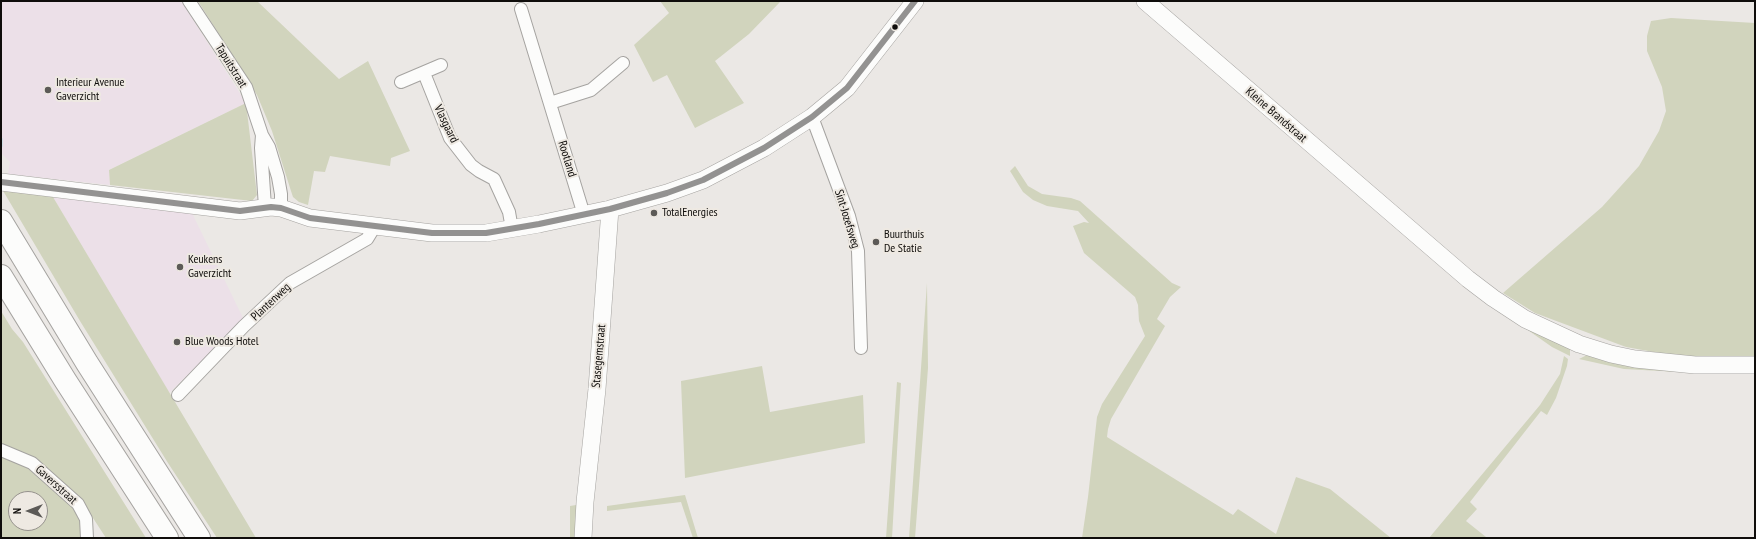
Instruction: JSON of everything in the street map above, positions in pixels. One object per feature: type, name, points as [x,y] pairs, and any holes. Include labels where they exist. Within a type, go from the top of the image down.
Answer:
[{"type":"highway","points":[[1,221],[87,364],[199,538]]},
{"type":"highway","points":[[1,276],[65,380],[167,538]]},
{"type":"street","name":"Tapuitstraat","points":[[189,1],[246,87],[262,135],[269,147],[282,194],[273,208]]},
{"type":"street","points":[[1,182],[240,211],[273,208],[310,218],[448,234],[486,233],[584,215],[639,202],[703,180],[764,148],[812,117],[847,88],[915,1]]},
{"type":"street","name":"Kleine Brandstraat","points":[[1145,1],[1408,228],[1493,298],[1525,319],[1579,344],[1611,354],[1668,363],[1755,365]]},
{"type":"street","name":"Rootland","points":[[521,9],[584,215]]},
{"type":"street","points":[[550,103],[591,90],[623,63]]},
{"type":"street","points":[[401,82],[441,65]]},
{"type":"street","name":"Vlasgaard","points":[[424,73],[450,138],[471,165],[479,172],[494,179],[509,212],[512,229]]},
{"type":"street","name":"Sint-Jozefsweg","points":[[812,117],[849,216],[858,251],[861,348]]},
{"type":"street","name":"Stasegemstraat","points":[[583,538],[584,502],[597,389],[610,209]]},
{"type":"street","name":"Plantenweg","points":[[178,395],[244,326],[290,283],[367,240],[375,226]]},
{"type":"street","name":"Gaversstraat","points":[[1,450],[32,462],[78,504],[86,519],[87,538]]},
{"type":"shaded area","points":[[1,1],[181,1],[246,103],[109,170],[110,185],[8,174],[10,162],[1,153]]},
{"type":"shaded area","points":[[53,197],[192,213],[244,320],[169,393]]},
{"type":"green space","points":[[198,1],[257,1],[339,79],[368,61],[410,151],[391,158],[390,166],[330,156],[325,172],[314,171],[308,205],[299,202],[293,197],[272,131],[257,95]]},
{"type":"green space","points":[[660,1],[781,1],[749,34],[715,61],[744,103],[695,128],[667,75],[653,82],[634,45],[669,13]]},
{"type":"green space","points":[[1671,18],[1755,23],[1755,357],[1687,358],[1626,347],[1535,313],[1503,293],[1602,207],[1639,166],[1659,131],[1666,111],[1662,87],[1647,51],[1647,36],[1651,21]]},
{"type":"green space","points":[[246,103],[257,195],[252,201],[110,185],[109,170]]},
{"type":"green space","points":[[1015,166],[1028,186],[1042,194],[1071,198],[1080,201],[1172,283],[1181,287],[1170,297],[1157,319],[1165,326],[1111,419],[1107,437],[1233,515],[1238,509],[1276,534],[1296,477],[1330,489],[1391,538],[1082,538],[1097,417],[1102,404],[1145,336],[1139,321],[1138,305],[1135,297],[1084,253],[1073,226],[1084,222],[1089,223],[1078,211],[1047,206],[1033,200],[1023,192],[1010,171]]},
{"type":"green space","points":[[2,189],[53,197],[256,538],[217,538],[168,463],[80,321]]},
{"type":"green space","points":[[927,283],[928,368],[915,538],[909,538]]},
{"type":"green space","points":[[1495,307],[1568,346],[1570,349],[1570,356],[1552,347]]},
{"type":"green space","points":[[1,311],[12,329],[23,342],[146,538],[106,538],[78,495],[73,496],[1,445]]},
{"type":"green space","points":[[1589,354],[1679,372],[1624,369],[1579,359]]},
{"type":"green space","points":[[1564,356],[1568,359],[1567,366],[1556,398],[1547,415],[1541,411],[1470,502],[1477,509],[1466,521],[1486,537],[1429,538],[1540,405],[1560,374]]},
{"type":"green space","points":[[762,366],[770,412],[863,395],[865,443],[685,478],[681,381]]},
{"type":"green space","points":[[897,382],[901,383],[892,538],[886,538]]},
{"type":"green space","points":[[1,454],[22,461],[60,492],[81,517],[82,538],[1,538]]},
{"type":"green space","points":[[685,495],[698,538],[693,538],[681,502],[607,511],[607,506]]},
{"type":"green space","points":[[576,505],[579,515],[579,538],[570,538],[570,506]]},
{"type":"waterway","points":[[1,139],[1,146]]},
{"type":"transit line","points":[[1,182],[240,211],[271,207],[281,208],[310,218],[432,233],[486,233],[539,224],[610,209],[667,193],[703,180],[764,148],[812,117],[847,88],[915,1]]},
{"type":"place","name":"Interieur Avenue Gaverzicht","points":[[48,90]]},
{"type":"place","name":"TotalEnergies","points":[[654,213]]},
{"type":"place","name":"Buurthuis De Statie","points":[[876,242]]},
{"type":"place","name":"Keukens Gaverzicht","points":[[180,267]]},
{"type":"place","name":"Blue Woods Hotel","points":[[177,342]]}]
